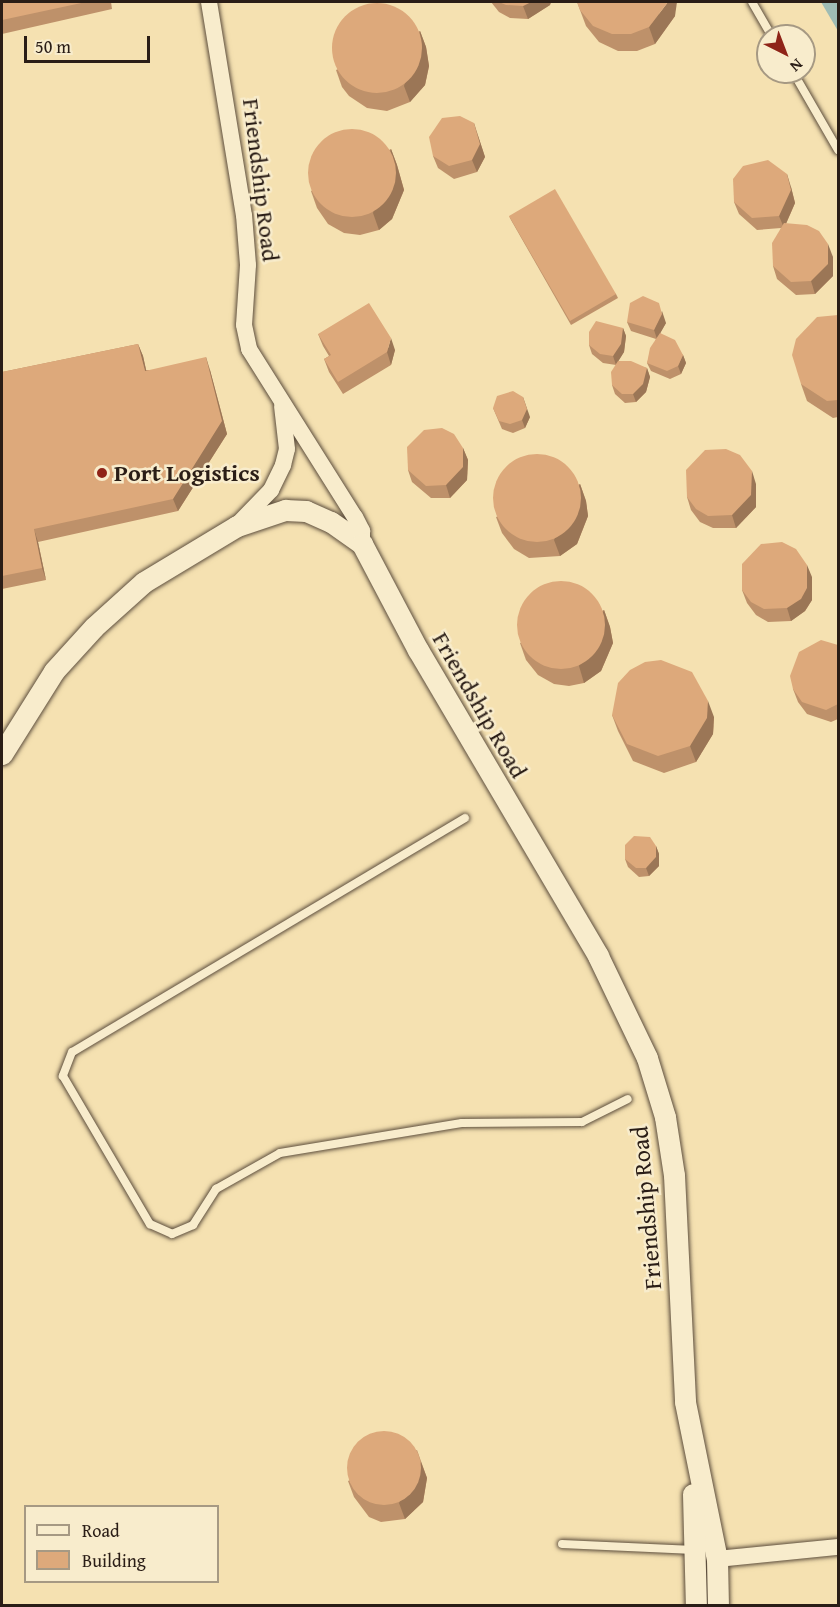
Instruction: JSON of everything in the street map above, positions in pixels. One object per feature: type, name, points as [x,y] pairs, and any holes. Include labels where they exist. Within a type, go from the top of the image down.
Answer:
[{"type":"street","name":"Friendship Road","points":[[209,2],[244,215],[248,265],[244,325],[249,349],[282,406],[305,435],[355,517],[363,544],[418,650],[598,956],[647,1058],[665,1117],[674,1175],[681,1358],[692,1442],[717,1559],[718,1605]]},
{"type":"street","points":[[237,526],[278,480],[286,449],[282,406]]},
{"type":"street","points":[[2,754],[54,671],[93,627],[144,582],[237,526],[285,510],[306,511],[331,522],[363,544]]},
{"type":"street","name":"Friendship Road","points":[[692,1442],[696,1605]]},
{"type":"street","points":[[717,1559],[838,1547]]},
{"type":"lane","points":[[752,2],[765,24]]},
{"type":"lane","points":[[800,84],[838,150]]},
{"type":"lane","points":[[465,818],[72,1052],[63,1076],[150,1224],[172,1234],[193,1224],[216,1189],[280,1153],[462,1123],[582,1122],[628,1099]]},
{"type":"lane","points":[[562,1544],[695,1550]]},
{"type":"water","points":[[821,2],[838,2],[838,31]]},
{"type":"building","points":[[2,2],[86,2],[2,20]]},
{"type":"building","points":[[499,2],[531,2],[523,6],[506,5]]},
{"type":"building","points":[[577,2],[668,2],[649,27],[631,34],[612,34],[593,26],[580,10]]},
{"type":"building","points":[[377,3],[394,6],[409,16],[419,31],[422,48],[419,65],[409,80],[394,90],[377,93],[360,90],[345,80],[335,65],[332,48],[335,31],[345,16],[360,6]]},
{"type":"building","points":[[460,116],[474,123],[480,144],[472,160],[449,166],[433,156],[429,137],[442,118]]},
{"type":"building","points":[[343,129],[361,129],[377,136],[389,148],[396,164],[396,182],[389,198],[377,210],[361,217],[343,217],[327,210],[315,198],[308,182],[308,164],[315,148],[327,136]]},
{"type":"building","points":[[768,160],[787,174],[791,190],[779,216],[752,218],[734,202],[733,179],[743,166]]},
{"type":"building","points":[[555,189],[616,294],[570,321],[509,216]]},
{"type":"building","points":[[784,223],[807,225],[819,231],[828,244],[828,264],[811,281],[791,282],[773,266],[772,243]]},
{"type":"building","points":[[643,296],[659,303],[662,314],[654,330],[627,322],[630,303]]},
{"type":"building","points":[[369,303],[391,338],[387,352],[338,382],[324,359],[331,355],[318,334]]},
{"type":"building","points":[[838,315],[838,400],[827,401],[801,384],[792,355],[796,339],[817,317]]},
{"type":"building","points":[[596,321],[623,328],[621,344],[613,356],[600,354],[589,345],[589,332]]},
{"type":"building","points":[[660,333],[675,340],[683,355],[678,366],[667,371],[647,363],[650,348]]},
{"type":"building","name":"Port Logistics","points":[[138,344],[145,371],[206,357],[222,421],[173,499],[34,529],[42,568],[2,576],[2,372]]},
{"type":"building","points":[[618,361],[631,361],[647,368],[643,384],[633,394],[622,394],[612,385],[611,372]]},
{"type":"building","points":[[513,391],[523,397],[527,409],[522,420],[510,424],[499,421],[493,408],[497,396]]},
{"type":"building","points":[[442,428],[454,434],[463,448],[463,467],[446,485],[426,486],[408,470],[407,447],[424,430]]},
{"type":"building","points":[[726,449],[740,455],[752,471],[751,495],[732,515],[708,516],[696,509],[687,497],[686,470],[705,450]]},
{"type":"building","points":[[537,454],[554,457],[568,467],[578,481],[581,498],[578,515],[568,529],[554,539],[537,542],[520,539],[506,529],[496,515],[493,498],[496,481],[506,467],[520,457]]},
{"type":"building","points":[[782,542],[796,549],[807,565],[807,588],[801,599],[787,608],[764,609],[751,602],[742,590],[742,564],[761,544]]},
{"type":"building","points":[[561,581],[586,588],[598,600],[605,625],[598,650],[586,662],[561,669],[536,662],[524,650],[517,625],[524,600],[536,588]]},
{"type":"building","points":[[821,640],[838,645],[838,704],[826,710],[802,702],[793,689],[790,676],[799,652]]},
{"type":"building","points":[[661,660],[692,672],[708,701],[707,718],[690,746],[658,756],[627,744],[612,715],[618,683],[630,670],[645,662]]},
{"type":"building","points":[[634,836],[650,837],[656,846],[656,857],[646,868],[636,868],[625,859],[625,845]]},
{"type":"building","points":[[384,1431],[398,1434],[410,1442],[418,1454],[421,1468],[418,1482],[410,1494],[398,1502],[384,1505],[370,1502],[358,1494],[350,1482],[347,1468],[350,1454],[358,1442],[370,1434]]},
{"type":"place","name":"Port Logistics","points":[[102,473]]}]
